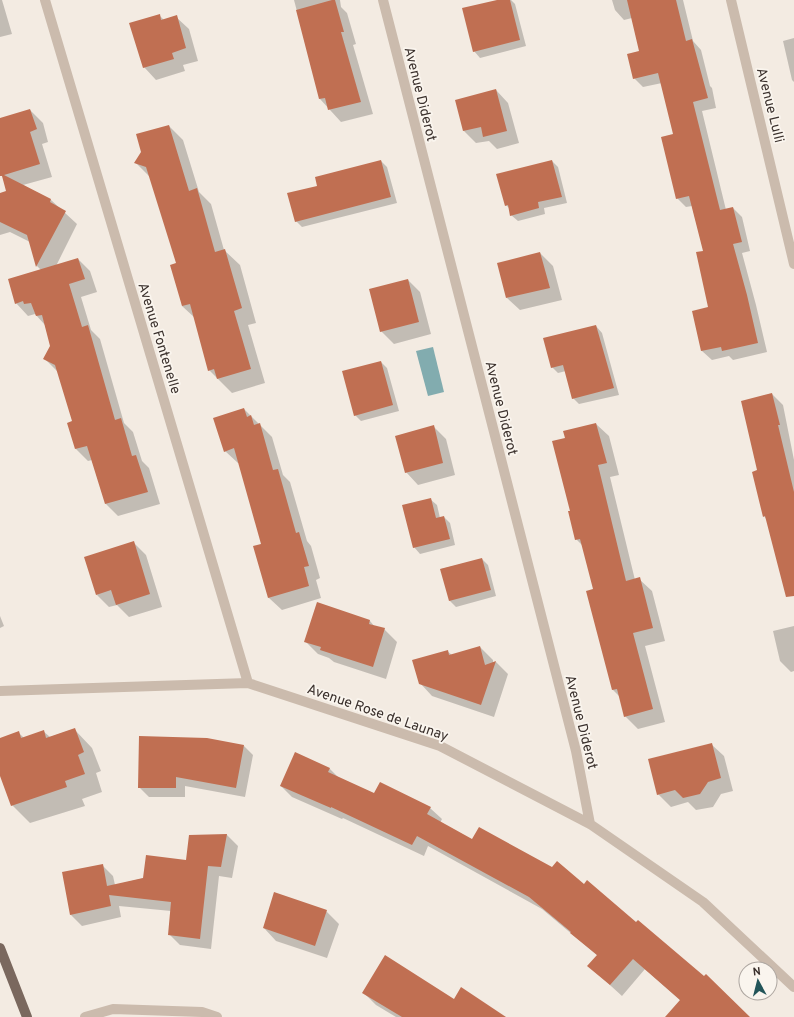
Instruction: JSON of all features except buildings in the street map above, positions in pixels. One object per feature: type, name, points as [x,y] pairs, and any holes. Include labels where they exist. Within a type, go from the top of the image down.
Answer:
[{"type":"main road","points":[[0,948],[27,1017]]},
{"type":"street","name":"Avenue Fontenelle","points":[[45,0],[248,683]]},
{"type":"street","name":"Avenue Diderot","points":[[383,0],[572,735],[590,824]]},
{"type":"street","name":"Avenue Lulli","points":[[731,0],[791,233],[794,264]]},
{"type":"street","name":"Avenue Rose de Launay","points":[[0,692],[248,683],[440,746],[590,824],[703,902],[794,987]]},
{"type":"street","points":[[85,1017],[113,1009],[202,1012],[217,1017]]},
{"type":"water","points":[[433,347],[444,392],[428,396],[416,351]]}]
